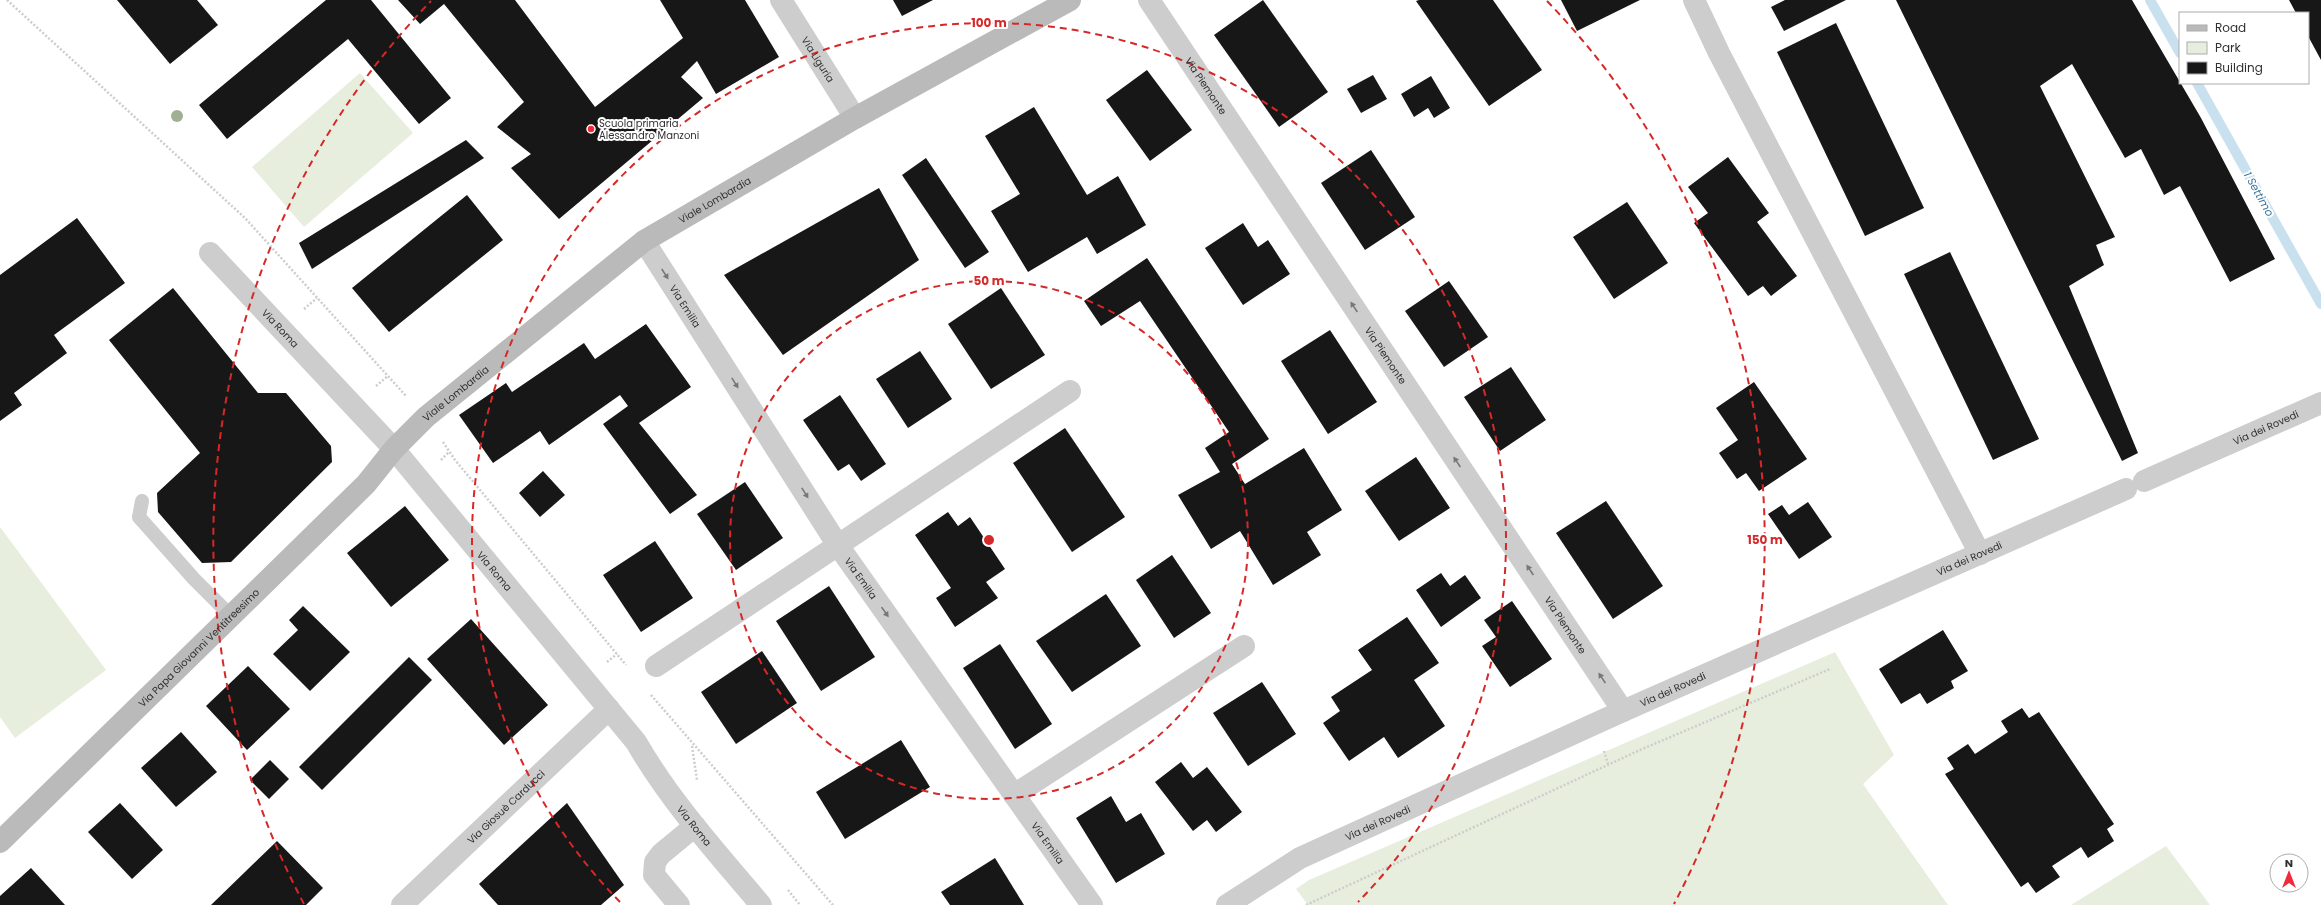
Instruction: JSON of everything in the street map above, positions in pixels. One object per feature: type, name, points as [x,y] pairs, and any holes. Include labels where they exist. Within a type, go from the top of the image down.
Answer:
[{"type":"street","name":"Via Liguria","points":[[781,0],[855,118]]},
{"type":"street","name":"Viale Lombardia","points":[[394,450],[426,417],[644,241],[855,118],[1070,0]]},
{"type":"street","name":"Via Piemonte","points":[[1149,0],[1624,711]]},
{"type":"street","points":[[1694,0],[1719,53],[1980,554]]},
{"type":"street","name":"Via Emilia","points":[[644,241],[837,544],[1092,905]]},
{"type":"street","name":"Via Roma","points":[[211,254],[394,450],[636,742],[645,758],[695,826],[761,905]]},
{"type":"street","points":[[656,666],[837,544],[1070,391]]},
{"type":"street","name":"Via dei Rovedi","points":[[1241,902],[1300,858],[1624,711],[2321,403]]},
{"type":"street","name":"Via Papa Giovanni Ventitreesimo","points":[[0,842],[366,484],[394,450]]},
{"type":"street","points":[[1014,794],[1244,646]]},
{"type":"street","name":"Via Giosuè Carducci","points":[[402,905],[609,709]]},
{"type":"street","points":[[679,905],[654,875],[655,862],[661,854],[695,826]]},
{"type":"lane","points":[[142,501],[138,517],[194,579],[232,616]]},
{"type":"path","points":[[7,0],[245,218],[426,417]]},
{"type":"path","points":[[1306,905],[1633,752],[1830,669]]},
{"type":"path","points":[[692,745],[698,784]]},
{"type":"path","points":[[786,887],[800,905]]},
{"type":"green space","points":[[360,73],[413,133],[304,227],[252,167]]},
{"type":"green space","points":[[0,527],[106,670],[15,738],[0,717]]},
{"type":"green space","points":[[1835,652],[1894,755],[1863,784],[1948,905],[1308,905],[1296,889],[1309,880]]},
{"type":"green space","points":[[2166,846],[2210,905],[2071,905]]},
{"type":"building","points":[[117,0],[197,0],[218,25],[170,64]]},
{"type":"building","points":[[326,0],[371,0],[451,98],[419,124],[348,39],[227,139],[199,105]]},
{"type":"building","points":[[398,0],[515,0],[595,107],[683,38],[660,0],[745,0],[779,57],[716,94],[697,61],[681,77],[703,98],[559,219],[511,168],[531,154],[497,127],[524,102],[444,4],[420,24]]},
{"type":"building","points":[[893,0],[933,0],[902,16]]},
{"type":"building","points":[[1263,0],[1328,92],[1279,127],[1214,35]]},
{"type":"building","points":[[1493,0],[1542,70],[1489,106],[1416,1]]},
{"type":"building","points":[[1561,0],[1640,0],[1577,31]]},
{"type":"building","points":[[1785,0],[1846,0],[1784,31],[1771,7]]},
{"type":"building","points":[[1896,0],[2132,0],[2179,80],[2179,84],[2181,84],[2201,118],[2275,259],[2230,282],[2180,186],[2164,195],[2141,149],[2125,158],[2072,64],[2040,86],[2115,237],[2096,245],[2104,265],[2069,286],[2138,453],[2122,461]]},
{"type":"building","points":[[2289,0],[2321,0],[2321,60],[2309,38],[2309,12],[2295,12]]},
{"type":"building","points":[[1836,23],[1924,208],[1865,236],[1777,52]]},
{"type":"building","points":[[1147,70],[1192,130],[1150,161],[1106,100]]},
{"type":"building","points":[[1373,75],[1387,99],[1361,113],[1347,89]]},
{"type":"building","points":[[1431,76],[1450,108],[1434,118],[1428,108],[1414,117],[1401,94]]},
{"type":"building","points":[[1034,107],[1087,195],[1118,176],[1146,225],[1097,254],[1087,237],[1028,272],[991,211],[1020,194],[985,136]]},
{"type":"building","points":[[466,140],[484,158],[312,269],[299,243]]},
{"type":"building","points":[[1371,150],[1415,217],[1365,250],[1321,183]]},
{"type":"building","points":[[1728,157],[1769,213],[1757,222],[1797,276],[1771,296],[1763,286],[1748,296],[1694,223],[1708,213],[1688,187]]},
{"type":"building","points":[[926,158],[989,252],[965,268],[902,175]]},
{"type":"building","points":[[879,188],[919,260],[783,355],[724,275]]},
{"type":"building","points":[[467,195],[503,240],[389,332],[352,288]]},
{"type":"building","points":[[1627,202],[1668,263],[1614,299],[1573,237]]},
{"type":"building","points":[[77,218],[125,283],[54,335],[67,353],[14,393],[22,405],[0,421],[0,275]]},
{"type":"building","points":[[1243,223],[1258,247],[1268,240],[1290,274],[1243,305],[1205,248]]},
{"type":"building","points":[[1950,252],[2039,439],[1993,460],[1904,274]]},
{"type":"building","points":[[1147,258],[1269,439],[1232,464],[1245,484],[1304,448],[1342,510],[1307,532],[1321,555],[1273,585],[1240,531],[1211,549],[1178,495],[1220,472],[1205,448],[1229,432],[1140,301],[1101,326],[1084,301]]},
{"type":"building","points":[[1449,281],[1488,337],[1444,367],[1405,311]]},
{"type":"building","points":[[173,288],[258,393],[286,393],[331,446],[332,462],[231,562],[202,563],[158,512],[157,493],[200,453],[109,340]]},
{"type":"building","points":[[1001,288],[1045,355],[991,389],[948,324]]},
{"type":"building","points":[[646,324],[691,387],[639,423],[697,495],[670,514],[603,424],[628,406],[620,395],[549,445],[540,431],[493,463],[459,415],[506,383],[512,392],[584,343],[595,359]]},
{"type":"building","points":[[1330,330],[1377,402],[1328,434],[1281,361]]},
{"type":"building","points":[[920,351],[952,399],[908,428],[876,379]]},
{"type":"building","points":[[1511,367],[1546,420],[1500,451],[1464,397]]},
{"type":"building","points":[[1754,382],[1807,459],[1759,491],[1746,473],[1737,479],[1719,453],[1738,440],[1716,408]]},
{"type":"building","points":[[840,395],[886,464],[861,481],[849,464],[838,471],[803,420]]},
{"type":"building","points":[[1065,428],[1125,517],[1072,552],[1013,463]]},
{"type":"building","points":[[1416,457],[1450,508],[1399,541],[1365,491]]},
{"type":"building","points":[[543,471],[565,495],[540,517],[519,493]]},
{"type":"building","points":[[745,482],[783,538],[736,570],[697,514]]},
{"type":"building","points":[[1606,501],[1663,586],[1613,619],[1556,533]]},
{"type":"building","points":[[1808,502],[1832,537],[1799,559],[1768,514],[1782,505],[1789,515]]},
{"type":"building","points":[[405,506],[449,560],[391,607],[347,553]]},
{"type":"building","points":[[948,512],[958,526],[970,517],[1005,569],[986,582],[998,598],[955,627],[936,598],[951,588],[915,535]]},
{"type":"building","points":[[655,541],[693,598],[641,632],[603,575]]},
{"type":"building","points":[[1172,555],[1211,613],[1174,638],[1136,580]]},
{"type":"building","points":[[1441,573],[1450,586],[1465,575],[1481,598],[1441,627],[1416,590]]},
{"type":"building","points":[[829,586],[875,657],[821,691],[776,621]]},
{"type":"building","points":[[1106,594],[1141,646],[1072,692],[1036,641]]},
{"type":"building","points":[[1512,601],[1552,659],[1510,687],[1482,646],[1496,637],[1484,620]]},
{"type":"building","points":[[303,606],[350,652],[310,691],[273,654],[298,630],[289,620]]},
{"type":"building","points":[[1407,617],[1439,663],[1414,680],[1445,726],[1398,758],[1384,737],[1349,761],[1323,723],[1340,711],[1331,697],[1372,670],[1358,650]]},
{"type":"building","points":[[471,619],[548,705],[504,745],[427,659]]},
{"type":"building","points":[[1943,630],[1968,671],[1951,681],[1954,688],[1927,704],[1920,693],[1901,704],[1879,669]]},
{"type":"building","points":[[1000,644],[1052,724],[1015,749],[963,668]]},
{"type":"building","points":[[762,651],[797,703],[736,744],[701,692]]},
{"type":"building","points":[[409,657],[432,680],[322,790],[299,767]]},
{"type":"building","points":[[248,666],[290,709],[247,750],[206,706]]},
{"type":"building","points":[[1262,682],[1296,734],[1248,766],[1213,713]]},
{"type":"building","points":[[2022,708],[2029,718],[2039,712],[2114,824],[2107,829],[2114,841],[2088,858],[2081,847],[2052,866],[2060,877],[2036,893],[2028,882],[2021,887],[1945,774],[1954,769],[1947,758],[1968,744],[1975,754],[2008,732],[2001,721]]},
{"type":"building","points":[[181,732],[217,772],[176,807],[141,768]]},
{"type":"building","points":[[901,740],[930,787],[845,839],[816,792]]},
{"type":"building","points":[[270,760],[289,779],[269,799],[250,780]]},
{"type":"building","points":[[1181,762],[1193,778],[1207,767],[1242,812],[1216,832],[1207,820],[1193,831],[1155,782]]},
{"type":"building","points":[[1111,796],[1126,822],[1141,813],[1165,854],[1116,883],[1076,818]]},
{"type":"building","points":[[120,803],[163,850],[132,879],[88,832]]},
{"type":"building","points":[[567,803],[624,885],[601,905],[498,905],[479,884]]},
{"type":"building","points":[[277,841],[323,888],[306,905],[211,905]]},
{"type":"building","points":[[995,858],[1024,905],[950,905],[941,892]]},
{"type":"building","points":[[31,868],[65,905],[0,905],[0,896]]},
{"type":"waterway","name":"1 Settimo","points":[[2150,0],[2179,51]]},
{"type":"waterway","name":"1 Settimo","points":[[2198,84],[2321,304]]},
{"type":"place","name":"Scuola primaria Alessandro Manzoni","points":[[591,129]]}]
